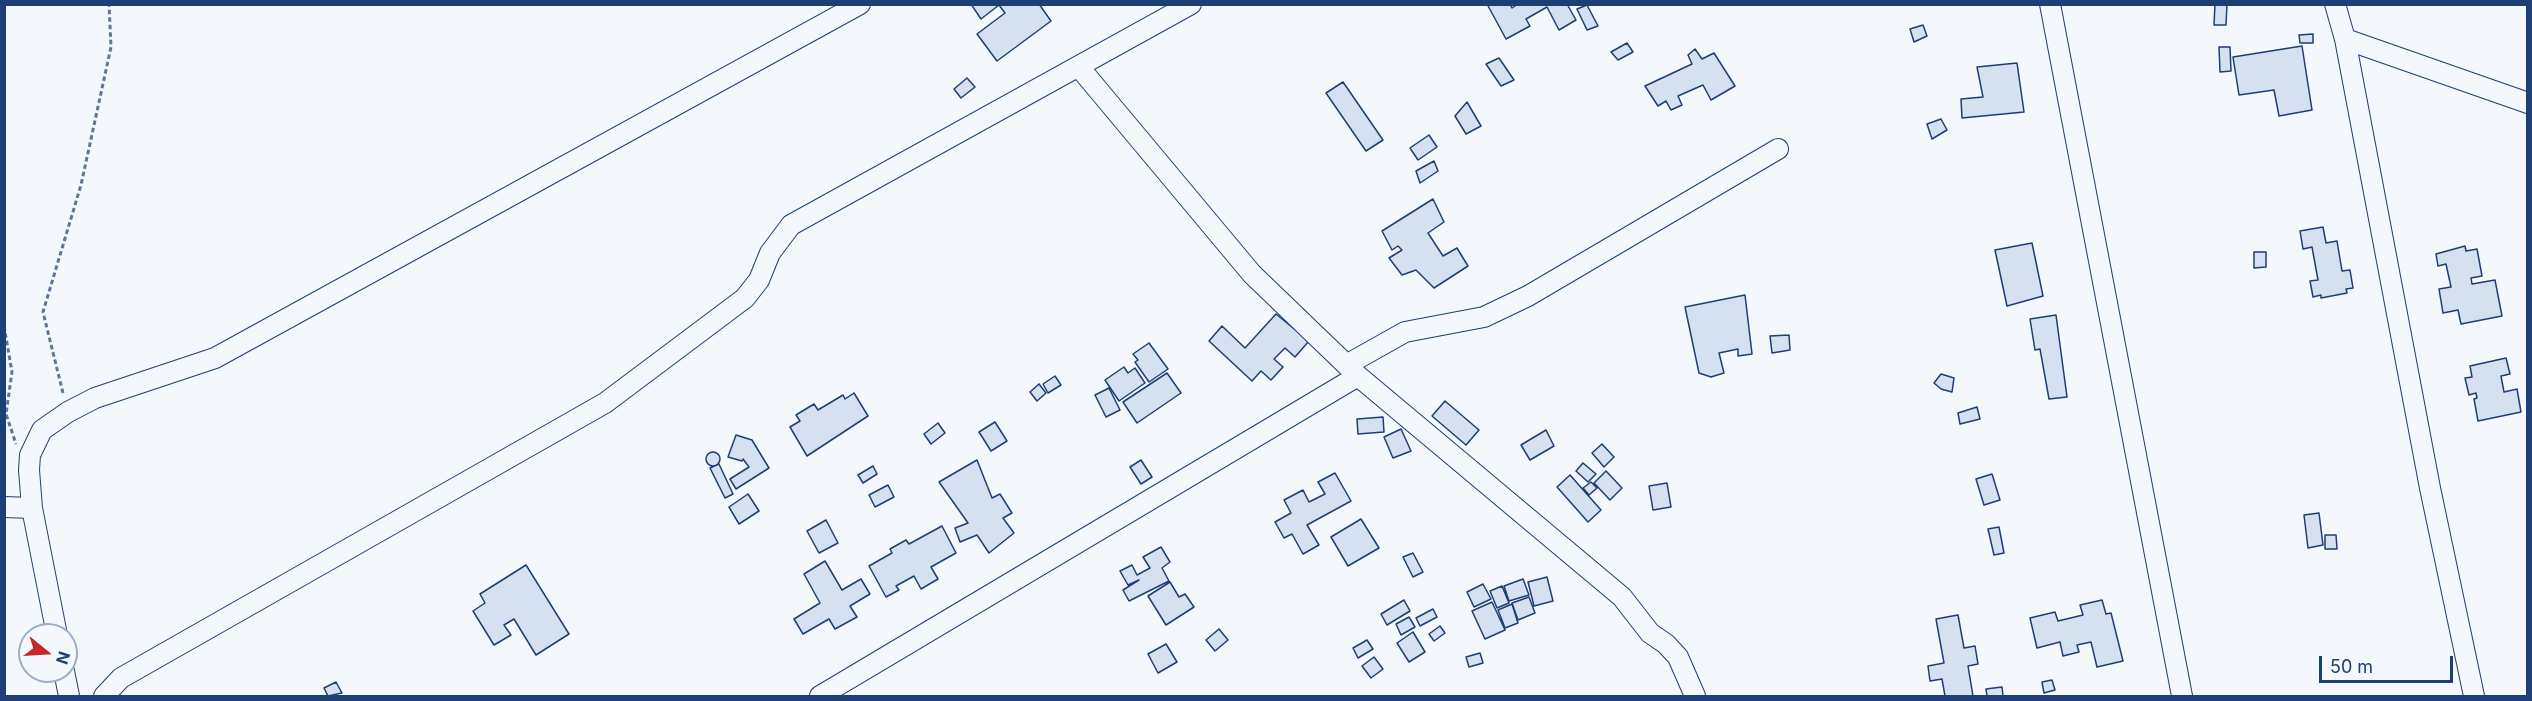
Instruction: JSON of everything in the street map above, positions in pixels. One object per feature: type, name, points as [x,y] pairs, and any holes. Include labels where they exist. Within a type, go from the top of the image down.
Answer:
[{"type":"street","points":[[55,623],[32,508],[30,456],[42,430],[68,412],[95,398],[215,358],[860,4]]},
{"type":"street","points":[[104,696],[121,678],[605,403],[745,297],[759,280],[770,253],[791,225],[1191,4]]},
{"type":"street","points":[[2050,4],[2182,696]]},
{"type":"street","points":[[2335,4],[2345,39],[2430,488],[2474,696]]},
{"type":"street","points":[[2345,39],[2528,103]]},
{"type":"street","points":[[1079,67],[1252,274],[1353,370],[1622,597],[1650,633],[1666,644],[1678,657],[1695,696]]},
{"type":"street","points":[[819,696],[1353,370],[1405,332],[1484,317],[1528,297],[1778,149]]},
{"type":"street","points":[[4,507],[32,508]]},
{"type":"path","points":[[68,412],[43,312],[81,185],[111,47],[109,4]]},
{"type":"path","points":[[4,326],[12,372],[6,414],[14,442],[30,456]]},
{"type":"building","points":[[971,4],[1039,4],[1051,21],[997,61],[977,34],[1005,13],[999,5],[981,19]]},
{"type":"building","points":[[1487,4],[1510,4],[1512,8],[1518,4],[1567,4],[1576,20],[1559,30],[1547,7],[1526,19],[1530,26],[1506,39]]},
{"type":"building","points":[[2215,4],[2227,4],[2226,25],[2214,25]]},
{"type":"building","points":[[1587,5],[1598,26],[1587,30],[1577,9]]},
{"type":"building","points":[[1923,25],[1927,36],[1914,42],[1910,29]]},
{"type":"building","points":[[2313,34],[2313,43],[2300,43],[2299,35]]},
{"type":"building","points":[[1627,43],[1633,52],[1618,60],[1611,52]]},
{"type":"building","points":[[2302,46],[2312,110],[2279,116],[2274,90],[2239,95],[2233,57]]},
{"type":"building","points":[[2219,47],[2230,47],[2231,71],[2220,72]]},
{"type":"building","points":[[1695,49],[1702,59],[1714,53],[1735,86],[1711,100],[1703,85],[1678,96],[1682,105],[1671,110],[1666,101],[1658,106],[1645,86],[1692,64],[1688,55]]},
{"type":"building","points":[[1499,58],[1514,80],[1501,86],[1486,64]]},
{"type":"building","points":[[2017,63],[2024,112],[1962,118],[1961,99],[1983,97],[1977,67]]},
{"type":"building","points":[[967,78],[975,87],[961,98],[954,89]]},
{"type":"building","points":[[1343,82],[1383,140],[1366,151],[1326,93]]},
{"type":"building","points":[[1467,102],[1481,126],[1466,134],[1455,116]]},
{"type":"building","points":[[1941,119],[1947,130],[1932,139],[1927,124]]},
{"type":"building","points":[[1429,135],[1437,147],[1418,160],[1410,148]]},
{"type":"building","points":[[1434,161],[1438,171],[1420,183],[1416,171]]},
{"type":"building","points":[[1433,199],[1444,222],[1428,233],[1443,256],[1457,248],[1468,266],[1434,288],[1416,270],[1402,275],[1389,258],[1402,250],[1398,246],[1392,250],[1382,231]]},
{"type":"building","points":[[2323,227],[2326,243],[2337,241],[2342,271],[2350,270],[2353,288],[2346,289],[2347,293],[2321,298],[2321,295],[2313,297],[2310,281],[2318,280],[2312,247],[2303,249],[2300,231]]},
{"type":"building","points":[[2032,243],[2043,296],[2007,306],[1995,250]]},
{"type":"building","points":[[2465,246],[2466,251],[2477,249],[2482,276],[2471,278],[2472,284],[2495,280],[2502,316],[2461,324],[2458,310],[2443,313],[2439,289],[2451,287],[2446,264],[2438,266],[2436,254]]},
{"type":"building","points":[[2254,252],[2266,252],[2266,267],[2254,268]]},
{"type":"building","points":[[1745,295],[1752,354],[1738,356],[1738,349],[1719,353],[1724,373],[1711,377],[1699,373],[1685,307]]},
{"type":"building","points":[[1276,314],[1309,341],[1295,357],[1285,348],[1274,359],[1283,367],[1271,380],[1261,371],[1252,381],[1209,341],[1222,326],[1245,348]]},
{"type":"building","points":[[2056,315],[2067,397],[2049,399],[2040,349],[2035,350],[2030,319]]},
{"type":"building","points":[[1789,335],[1790,350],[1772,353],[1770,336]]},
{"type":"building","points":[[1149,343],[1168,369],[1149,382],[1135,362],[1138,360],[1133,354]]},
{"type":"building","points":[[2506,358],[2510,374],[2501,376],[2504,392],[2517,389],[2521,412],[2478,421],[2474,399],[2477,398],[2476,393],[2469,395],[2465,378],[2472,377],[2470,366]]},
{"type":"building","points":[[1124,367],[1128,373],[1135,368],[1145,383],[1119,401],[1105,380]]},
{"type":"building","points":[[1167,373],[1181,393],[1137,423],[1123,402]]},
{"type":"building","points":[[1941,374],[1954,378],[1952,392],[1941,389],[1934,383]]},
{"type":"building","points":[[1055,376],[1061,385],[1048,393],[1043,384]]},
{"type":"building","points":[[1039,384],[1046,393],[1037,401],[1030,392]]},
{"type":"building","points":[[1109,388],[1120,410],[1106,417],[1095,395]]},
{"type":"building","points":[[854,393],[868,416],[807,456],[790,427],[800,421],[796,415],[814,404],[818,410],[843,395],[845,399]]},
{"type":"building","points":[[1445,401],[1479,430],[1466,445],[1432,416]]},
{"type":"building","points":[[1977,407],[1980,419],[1960,424],[1958,413]]},
{"type":"building","points":[[1383,417],[1384,432],[1358,434],[1357,419]]},
{"type":"building","points":[[995,422],[1007,441],[991,451],[979,432]]},
{"type":"building","points":[[938,423],[945,433],[931,444],[924,434]]},
{"type":"building","points":[[1401,429],[1411,451],[1393,458],[1384,437]]},
{"type":"building","points":[[1546,430],[1554,446],[1530,460],[1521,445]]},
{"type":"building","points":[[736,435],[752,440],[769,468],[736,489],[730,479],[749,467],[743,459],[742,461],[728,457]]},
{"type":"building","points":[[1602,444],[1614,457],[1604,467],[1592,453]]},
{"type":"building","points":[[713,452],[718,454],[720,459],[718,464],[713,466],[708,464],[706,459],[708,454]]},
{"type":"building","points":[[977,460],[992,498],[1000,494],[1012,513],[1003,518],[1014,533],[989,553],[977,535],[960,542],[955,528],[968,523],[939,482]]},
{"type":"building","points":[[1141,460],[1152,477],[1141,484],[1130,467]]},
{"type":"building","points":[[1583,463],[1596,474],[1588,482],[1576,471]]},
{"type":"building","points":[[719,464],[733,494],[725,498],[710,468]]},
{"type":"building","points":[[873,466],[877,474],[863,483],[858,475]]},
{"type":"building","points":[[1606,471],[1622,488],[1610,500],[1594,483]]},
{"type":"building","points":[[1335,473],[1351,501],[1307,525],[1319,545],[1303,554],[1292,534],[1284,538],[1275,522],[1291,513],[1284,500],[1303,490],[1309,502],[1325,494],[1318,482]]},
{"type":"building","points":[[1992,474],[2000,500],[1984,505],[1976,479]]},
{"type":"building","points":[[1570,475],[1601,510],[1588,522],[1557,487]]},
{"type":"building","points":[[1591,482],[1597,488],[1589,495],[1583,488]]},
{"type":"building","points":[[1667,483],[1671,507],[1653,510],[1649,486]]},
{"type":"building","points":[[888,485],[894,497],[875,507],[869,495]]},
{"type":"building","points":[[748,494],[759,511],[739,524],[729,507]]},
{"type":"building","points":[[2319,513],[2323,545],[2308,548],[2304,515]]},
{"type":"building","points":[[1361,519],[1379,548],[1348,566],[1331,537]]},
{"type":"building","points":[[826,520],[838,543],[819,553],[807,531]]},
{"type":"building","points":[[942,526],[956,553],[931,567],[938,579],[921,589],[914,576],[896,586],[899,590],[886,597],[869,566],[892,553],[890,549],[906,540],[909,544]]},
{"type":"building","points":[[1999,527],[2004,553],[1994,555],[1988,529]]},
{"type":"building","points":[[2325,535],[2336,535],[2337,549],[2325,549]]},
{"type":"building","points":[[1161,547],[1170,562],[1162,568],[1169,581],[1129,601],[1123,590],[1139,580],[1128,585],[1120,571],[1132,565],[1137,575],[1150,568],[1143,557]]},
{"type":"building","points":[[1413,553],[1423,572],[1413,577],[1403,557]]},
{"type":"building","points":[[825,561],[842,590],[861,579],[870,594],[850,606],[857,617],[835,629],[829,619],[803,634],[794,619],[820,603],[804,574]]},
{"type":"building","points":[[526,565],[569,634],[536,655],[514,619],[504,625],[511,635],[494,645],[473,611],[485,603],[480,594]]},
{"type":"building","points":[[1547,577],[1553,601],[1534,606],[1528,582]]},
{"type":"building","points":[[1523,579],[1529,595],[1509,601],[1504,586]]},
{"type":"building","points":[[1170,582],[1179,597],[1185,594],[1194,607],[1166,625],[1148,596]]},
{"type":"building","points":[[1483,584],[1491,599],[1474,607],[1467,592]]},
{"type":"building","points":[[1502,586],[1509,603],[1497,608],[1490,591]]},
{"type":"building","points":[[1529,597],[1535,613],[1518,620],[1512,603]]},
{"type":"building","points":[[1404,600],[1410,611],[1387,625],[1381,614]]},
{"type":"building","points":[[2102,600],[2106,614],[2111,613],[2123,661],[2097,667],[2091,642],[2077,645],[2079,652],[2063,656],[2060,642],[2037,648],[2030,618],[2055,612],[2058,621],[2083,615],[2080,605]]},
{"type":"building","points":[[1492,602],[1505,630],[1485,639],[1472,611]]},
{"type":"building","points":[[1512,604],[1518,623],[1505,628],[1498,610]]},
{"type":"building","points":[[1433,609],[1437,617],[1420,626],[1416,618]]},
{"type":"building","points":[[1958,615],[1964,648],[1975,646],[1978,664],[1968,666],[1973,696],[1945,696],[1942,679],[1930,681],[1928,666],[1944,663],[1936,619]]},
{"type":"building","points":[[1409,617],[1415,627],[1401,635],[1396,624]]},
{"type":"building","points":[[1440,626],[1445,633],[1434,641],[1429,634]]},
{"type":"building","points":[[1219,629],[1228,640],[1215,651],[1206,640]]},
{"type":"building","points":[[1413,632],[1425,652],[1409,662],[1397,643]]},
{"type":"building","points":[[1367,640],[1373,649],[1358,658],[1353,648]]},
{"type":"building","points":[[1166,644],[1177,662],[1158,673],[1148,654]]},
{"type":"building","points":[[1480,653],[1483,663],[1469,667],[1466,657]]},
{"type":"building","points":[[1374,657],[1383,669],[1371,678],[1362,666]]},
{"type":"building","points":[[2052,680],[2055,690],[2044,693],[2042,682]]},
{"type":"building","points":[[336,682],[342,693],[328,696],[324,688]]},
{"type":"building","points":[[2002,687],[2003,696],[1987,696],[1986,689]]}]
